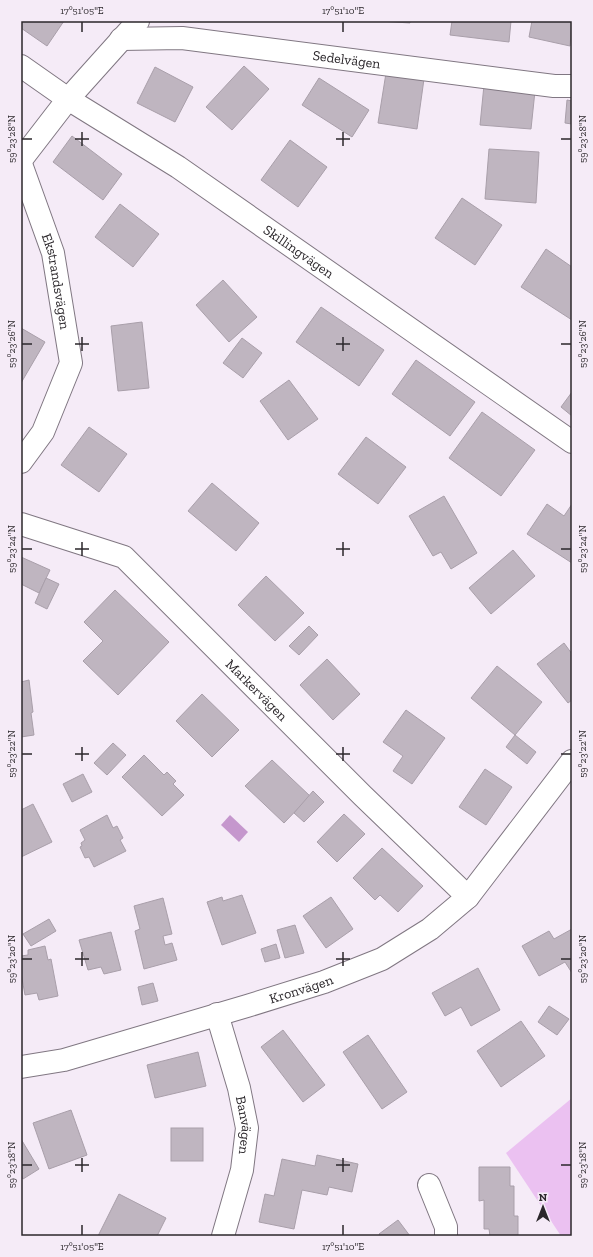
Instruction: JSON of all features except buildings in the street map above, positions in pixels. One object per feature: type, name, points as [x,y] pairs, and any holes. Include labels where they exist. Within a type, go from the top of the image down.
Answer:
[{"type":"street","points":[[21,160],[68,99],[138,21]]},
{"type":"street","name":"Sedelvägen","points":[[121,39],[182,38],[373,64],[554,86],[572,86]]},
{"type":"street","name":"Skillingvägen","points":[[21,66],[68,99],[178,167],[572,442]]},
{"type":"street","name":"Ekstrandsvägen","points":[[21,164],[53,253],[71,363],[43,432],[21,462]]},
{"type":"street","name":"Markervägen","points":[[21,524],[124,558],[468,897]]},
{"type":"street","name":"Kronvägen","points":[[21,1067],[64,1060],[324,982],[382,959],[430,929],[468,897],[572,761]]},
{"type":"street","name":"Banvägen","points":[[217,1014],[239,1088],[247,1128],[242,1170],[223,1236]]},
{"type":"street","points":[[429,1185],[446,1227],[446,1236]]},
{"type":"shaded area","points":[[230,815],[248,832],[239,842],[221,825]]},
{"type":"shaded area","points":[[572,1098],[572,1236],[561,1236],[506,1153]]}]
